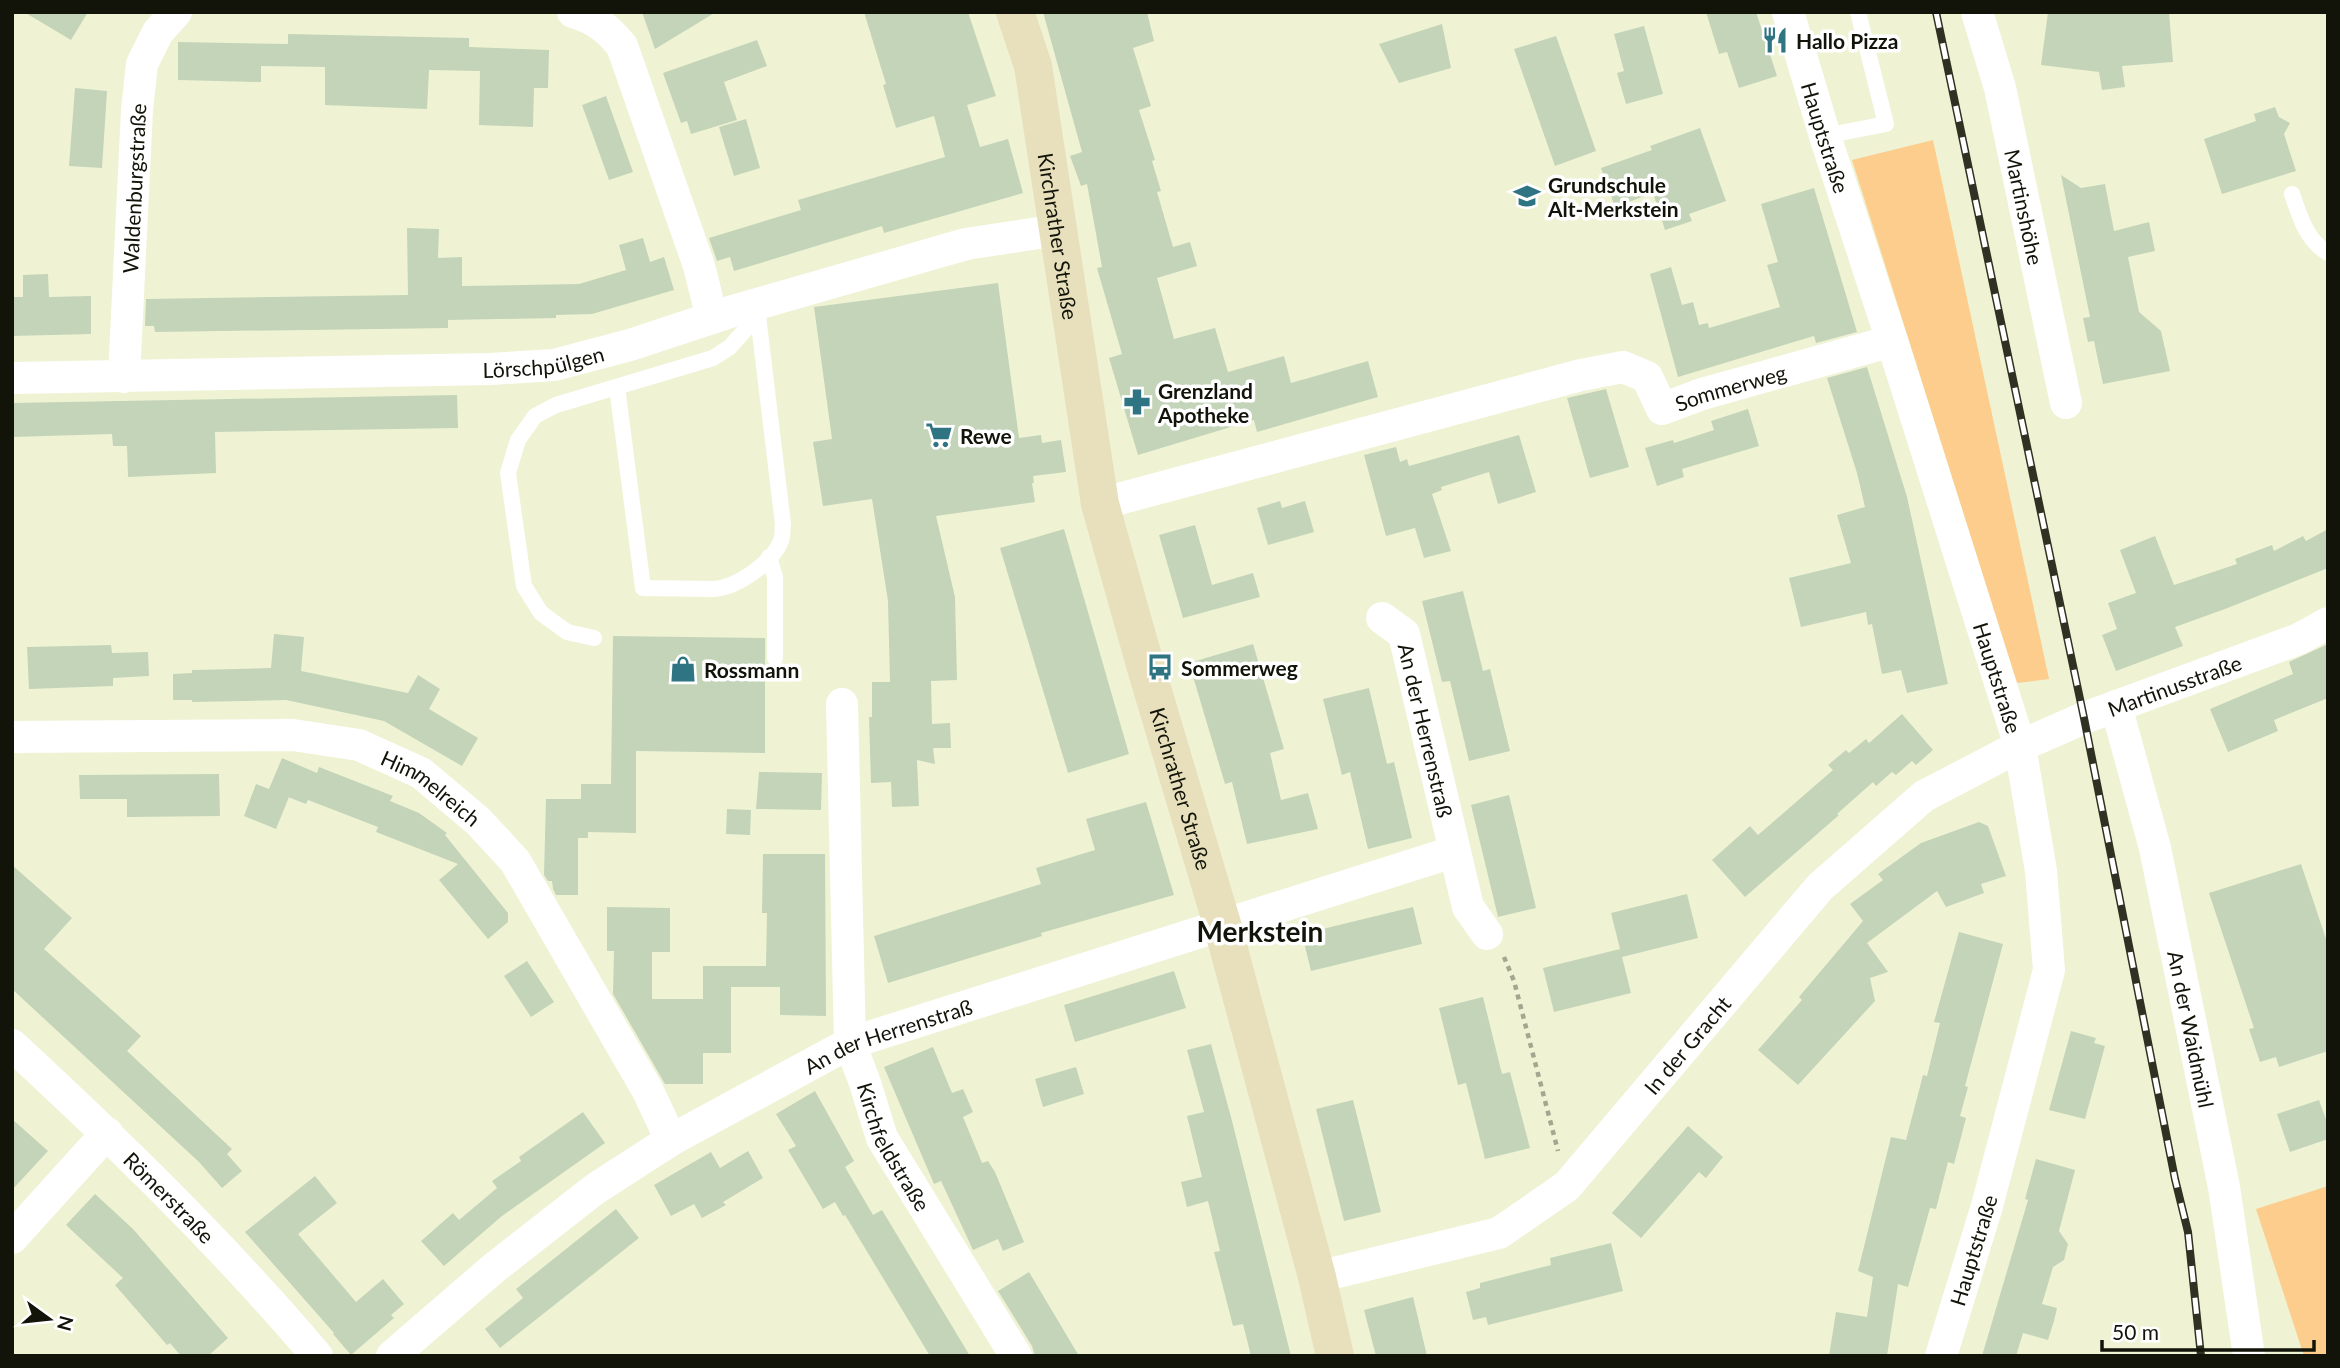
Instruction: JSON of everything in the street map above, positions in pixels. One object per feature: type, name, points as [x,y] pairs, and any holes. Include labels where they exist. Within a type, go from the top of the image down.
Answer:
[{"type":"main road","name":"Kirchrather Straße","points":[[1015,12],[1033,66],[1100,504],[1222,924],[1317,1277],[1335,1356]]},
{"type":"street","name":"Waldenburgstraße","points":[[124,377],[137,110],[142,64],[158,32],[176,12]]},
{"type":"street","points":[[573,12],[590,17],[608,29],[622,46],[699,266],[712,318]]},
{"type":"street","name":"Hauptstraße","points":[[1788,12],[2020,746],[2041,871],[2049,970],[1987,1206],[1941,1356]]},
{"type":"street","name":"Martinshöhe","points":[[1978,12],[2000,88],[2066,402]]},
{"type":"street","name":"Lörschpülgen","points":[[12,377],[490,369],[554,365],[630,345],[712,318],[768,307],[966,244],[1058,230]]},
{"type":"street","name":"Sommerweg","points":[[1100,504],[1581,375],[1623,367],[1647,377],[1662,410],[1702,394],[1892,341]]},
{"type":"street","name":"An der Herrenstraß","points":[[1382,618],[1404,634],[1468,907],[1487,934]]},
{"type":"street","name":"Martinusstraße","points":[[2020,746],[2116,706],[2300,639],[2328,623]]},
{"type":"street","name":"Kirchfeldstraße","points":[[842,704],[850,1043],[883,1138],[1016,1356]]},
{"type":"street","name":"An der Waidmühl","points":[[2116,706],[2155,848],[2224,1187],[2249,1356]]},
{"type":"street","name":"Himmelreich","points":[[12,737],[293,735],[359,745],[421,773],[478,821],[515,861],[649,1091],[671,1140]]},
{"type":"street","name":"In der Gracht","points":[[1317,1277],[1499,1233],[1567,1186],[1820,887],[1924,796],[2020,746]]},
{"type":"street","name":"An der Herrenstraß","points":[[392,1356],[494,1268],[595,1189],[671,1140],[850,1043],[1453,852]]},
{"type":"street","name":"Römerstraße","points":[[12,1045],[107,1133],[273,1305],[317,1356]]},
{"type":"street","points":[[12,1238],[107,1133]]},
{"type":"lane","points":[[1825,136],[1886,124],[1858,12]]},
{"type":"lane","points":[[2292,194],[2303,225],[2316,246],[2328,253]]},
{"type":"lane","points":[[594,638],[567,632],[541,613],[524,586],[508,473],[518,440],[535,416],[556,405],[713,358],[730,347],[768,307]]},
{"type":"lane","points":[[617,387],[643,588],[714,589],[737,583],[769,557],[782,540],[768,307]]},
{"type":"lane","points":[[769,557],[775,577],[775,658]]},
{"type":"path","points":[[1487,934],[1503,952],[1514,981],[1567,1186]]},
{"type":"shaded area","points":[[1933,140],[2049,679],[2017,683],[1852,160]]},
{"type":"shaded area","points":[[2328,1186],[2328,1356],[2304,1356],[2256,1209]]},
{"type":"building","points":[[24,12],[88,12],[71,40]]},
{"type":"building","points":[[642,12],[716,12],[655,49]]},
{"type":"building","points":[[864,12],[968,12],[996,96],[967,105],[980,147],[1008,139],[1023,193],[884,233],[882,226],[734,271],[730,257],[717,261],[709,238],[801,210],[798,200],[945,157],[934,116],[896,128]]},
{"type":"building","points":[[1043,12],[1147,12],[1154,41],[1133,48],[1151,106],[1139,110],[1155,160],[1152,161],[1161,191],[1157,192],[1173,247],[1190,242],[1197,266],[1157,278],[1174,339],[1215,328],[1228,372],[1284,356],[1291,383],[1368,361],[1378,397],[1257,432],[1254,420],[1138,455],[1109,358],[1122,354],[1097,268],[1102,267],[1087,184],[1081,186],[1070,156],[1082,152]]},
{"type":"building","points":[[1706,12],[1756,12],[1777,76],[1739,88],[1727,52],[1719,54]]},
{"type":"building","points":[[2048,12],[2169,12],[2173,62],[2122,66],[2125,87],[2102,90],[2099,72],[2041,65]]},
{"type":"building","points":[[1442,24],[1451,68],[1399,83],[1379,44]]},
{"type":"building","points":[[1644,26],[1663,94],[1626,104],[1617,73],[1624,71],[1614,34]]},
{"type":"building","points":[[288,34],[469,38],[469,47],[549,50],[548,88],[534,88],[533,127],[479,125],[480,71],[429,70],[427,109],[325,105],[325,67],[261,66],[261,82],[178,80],[178,42],[288,44]]},
{"type":"building","points":[[1556,36],[1596,151],[1555,166],[1514,49]]},
{"type":"building","points":[[757,40],[767,66],[724,82],[737,120],[691,134],[687,121],[681,123],[663,73]]},
{"type":"building","points":[[75,88],[107,91],[102,168],[69,166]]},
{"type":"building","points":[[606,96],[633,172],[609,180],[582,105]]},
{"type":"building","points":[[2275,107],[2279,117],[2290,123],[2284,134],[2296,171],[2222,194],[2204,139],[2256,121],[2254,114]]},
{"type":"building","points":[[746,119],[760,168],[734,176],[719,127]]},
{"type":"building","points":[[1700,128],[1726,201],[1689,214],[1692,221],[1665,230],[1653,193],[1615,207],[1601,168],[1652,150],[1650,146]]},
{"type":"building","points":[[2061,175],[2081,188],[2105,184],[2114,231],[2149,222],[2155,251],[2128,257],[2139,312],[2161,331],[2170,371],[2103,384],[2094,341],[2088,342],[2083,318],[2090,317]]},
{"type":"building","points":[[1814,188],[1857,332],[1816,343],[1814,336],[1678,377],[1650,274],[1671,267],[1682,305],[1693,302],[1699,325],[1708,323],[1709,328],[1780,307],[1767,265],[1778,262],[1761,204]]},
{"type":"building","points":[[407,228],[439,229],[438,258],[462,257],[462,286],[579,284],[626,270],[619,245],[643,238],[650,262],[664,257],[674,290],[592,314],[556,315],[556,318],[448,320],[448,328],[155,332],[154,326],[145,326],[146,299],[408,295]]},
{"type":"building","points":[[48,274],[49,297],[91,296],[91,334],[12,336],[12,297],[23,297],[23,275]]},
{"type":"building","points":[[998,283],[1019,438],[1041,435],[1042,443],[1061,440],[1066,472],[1033,476],[1035,502],[936,516],[955,597],[957,680],[931,681],[932,724],[950,723],[951,748],[933,748],[935,764],[917,760],[919,806],[892,807],[891,782],[871,783],[869,717],[872,717],[872,682],[890,682],[888,601],[872,499],[823,506],[813,442],[832,439],[814,307]]},
{"type":"building","points":[[1867,367],[1907,497],[1948,684],[1907,693],[1901,670],[1882,674],[1872,624],[1868,625],[1866,612],[1801,627],[1789,578],[1851,563],[1837,515],[1865,507],[1827,378]]},
{"type":"building","points":[[1606,389],[1629,467],[1590,478],[1567,398]]},
{"type":"building","points":[[457,395],[458,428],[215,432],[216,473],[128,477],[127,446],[113,446],[112,434],[12,437],[12,403]]},
{"type":"building","points":[[1748,409],[1759,446],[1682,469],[1684,477],[1657,486],[1645,448],[1673,440],[1674,443],[1714,430],[1711,421]]},
{"type":"building","points":[[1519,435],[1536,492],[1498,504],[1489,472],[1441,487],[1442,490],[1432,494],[1451,551],[1424,558],[1415,528],[1386,536],[1364,455],[1396,447],[1400,462],[1407,459],[1409,466]]},
{"type":"building","points":[[1280,501],[1282,508],[1305,501],[1314,532],[1268,545],[1257,508]]},
{"type":"building","points":[[1195,525],[1212,585],[1253,573],[1260,597],[1183,618],[1159,535]]},
{"type":"building","points":[[1064,529],[1129,754],[1068,773],[1000,548]]},
{"type":"building","points":[[2328,529],[2328,568],[2175,627],[2183,646],[2116,671],[2102,635],[2117,629],[2108,603],[2136,593],[2120,550],[2155,536],[2174,585],[2237,564],[2235,559],[2272,545],[2274,551],[2303,536],[2306,541]]},
{"type":"building","points":[[1463,591],[1483,671],[1490,669],[1510,751],[1469,761],[1450,681],[1442,682],[1422,601]]},
{"type":"building","points":[[274,634],[304,637],[301,671],[408,693],[418,675],[440,689],[429,709],[478,738],[462,766],[384,721],[286,700],[173,700],[173,674],[192,673],[192,670],[271,668]]},
{"type":"building","points":[[613,636],[765,638],[765,753],[636,751],[636,833],[588,832],[588,838],[578,838],[578,895],[556,895],[552,881],[548,881],[544,875],[546,799],[581,799],[581,784],[611,784]]},
{"type":"building","points":[[1253,644],[1284,749],[1270,753],[1281,800],[1308,793],[1318,829],[1247,844],[1232,782],[1225,784],[1189,663]]},
{"type":"building","points":[[2328,644],[2328,698],[2274,720],[2278,731],[2228,752],[2210,709],[2293,674],[2289,662]]},
{"type":"building","points":[[111,645],[112,653],[148,652],[149,676],[113,678],[113,686],[29,689],[27,647]]},
{"type":"building","points":[[1369,688],[1387,764],[1394,762],[1412,838],[1368,849],[1350,772],[1342,775],[1323,699]]},
{"type":"building","points":[[1902,714],[1933,750],[1916,765],[1912,761],[1896,775],[1892,772],[1876,786],[1873,782],[1745,897],[1712,860],[1750,826],[1758,835],[1833,770],[1828,765],[1846,750],[1849,753],[1866,739],[1869,743]]},
{"type":"building","points":[[282,758],[317,773],[319,767],[393,796],[390,801],[419,813],[447,833],[445,835],[508,913],[508,922],[488,939],[439,880],[458,864],[376,832],[378,827],[308,800],[306,804],[289,797],[276,829],[244,816],[256,784],[269,789]]},
{"type":"building","points":[[759,772],[822,773],[821,810],[756,809]]},
{"type":"building","points":[[219,774],[220,816],[127,817],[127,799],[80,799],[79,775]]},
{"type":"building","points":[[1509,795],[1536,908],[1498,917],[1471,805]]},
{"type":"building","points":[[1146,802],[1174,895],[1041,933],[1042,936],[888,983],[874,936],[1041,884],[1036,868],[1095,850],[1086,819]]},
{"type":"building","points":[[727,809],[751,810],[750,835],[726,834]]},
{"type":"building","points":[[1979,822],[1988,826],[2006,876],[1981,884],[1984,893],[1946,907],[1937,891],[1867,943],[1888,972],[1870,978],[1875,1001],[1798,1085],[1758,1050],[1802,1000],[1799,997],[1863,921],[1850,904],[1883,880],[1878,874],[1921,843]]},
{"type":"building","points":[[763,854],[825,854],[826,1016],[780,1015],[780,987],[731,987],[731,1053],[703,1053],[703,1084],[665,1084],[613,994],[614,951],[607,951],[607,907],[670,908],[670,952],[652,952],[652,999],[703,999],[703,966],[766,966],[767,913],[762,913]]},
{"type":"building","points":[[2301,864],[2328,945],[2328,1051],[2279,1067],[2276,1057],[2260,1062],[2249,1029],[2254,1028],[2209,893]]},
{"type":"building","points":[[12,865],[72,918],[44,949],[141,1036],[127,1051],[232,1149],[227,1154],[242,1171],[222,1188],[199,1162],[12,989]]},
{"type":"building","points":[[1687,894],[1698,938],[1622,957],[1631,993],[1554,1012],[1543,968],[1620,949],[1611,913]]},
{"type":"building","points":[[1413,907],[1422,944],[1311,971],[1302,934]]},
{"type":"building","points":[[1959,932],[2003,944],[1965,1086],[1968,1087],[1960,1116],[1966,1118],[1954,1164],[1948,1162],[1936,1209],[1930,1208],[1908,1287],[1898,1284],[1887,1356],[1829,1356],[1836,1312],[1867,1317],[1873,1277],[1858,1271],[1891,1137],[1906,1140],[1923,1075],[1927,1076],[1940,1023],[1934,1022]]},
{"type":"building","points":[[527,961],[554,1002],[531,1017],[504,976]]},
{"type":"building","points":[[1174,971],[1186,1008],[1075,1042],[1064,1005]]},
{"type":"building","points":[[1483,997],[1502,1074],[1510,1072],[1530,1148],[1485,1159],[1466,1083],[1458,1085],[1439,1008]]},
{"type":"building","points":[[2071,1031],[2096,1038],[2094,1043],[2105,1046],[2085,1119],[2049,1110]]},
{"type":"building","points":[[1211,1044],[1291,1356],[1251,1356],[1243,1324],[1233,1326],[1214,1252],[1220,1251],[1208,1201],[1187,1207],[1181,1182],[1202,1177],[1187,1116],[1204,1112],[1187,1050]]},
{"type":"building","points":[[933,1047],[952,1093],[963,1089],[973,1112],[963,1117],[982,1163],[988,1161],[995,1172],[1024,1242],[1003,1251],[998,1239],[973,1250],[941,1181],[934,1184],[884,1067]]},
{"type":"building","points":[[1076,1067],[1084,1094],[1043,1107],[1035,1079]]},
{"type":"building","points":[[815,1091],[854,1161],[845,1167],[873,1215],[882,1210],[970,1356],[930,1356],[845,1215],[843,1216],[835,1202],[823,1209],[788,1150],[796,1146],[776,1114]]},
{"type":"building","points":[[1353,1100],[1381,1212],[1344,1221],[1316,1109]]},
{"type":"building","points":[[2319,1100],[2328,1125],[2328,1139],[2290,1152],[2277,1114]]},
{"type":"building","points":[[583,1112],[605,1143],[502,1216],[444,1266],[421,1241],[453,1213],[459,1220],[497,1188],[492,1181],[521,1161],[519,1157]]},
{"type":"building","points":[[12,1119],[48,1151],[12,1190]]},
{"type":"building","points":[[1688,1126],[1723,1157],[1706,1178],[1699,1172],[1641,1238],[1612,1213]]},
{"type":"building","points":[[748,1151],[763,1178],[723,1202],[726,1205],[702,1218],[694,1204],[671,1216],[654,1185],[711,1152],[720,1168]]},
{"type":"building","points":[[2036,1159],[2075,1170],[2059,1231],[2068,1244],[2064,1260],[2053,1267],[2042,1304],[2057,1308],[2054,1321],[2048,1340],[2023,1333],[2016,1356],[1982,1356],[2028,1200],[2025,1199]]},
{"type":"building","points":[[315,1176],[337,1203],[298,1234],[356,1302],[383,1279],[404,1304],[391,1315],[394,1318],[351,1355],[245,1232]]},
{"type":"building","points":[[95,1194],[133,1229],[228,1338],[208,1356],[181,1356],[170,1343],[167,1345],[115,1285],[123,1278],[66,1225]]},
{"type":"building","points":[[616,1209],[639,1238],[500,1348],[485,1329],[523,1298],[516,1289]]},
{"type":"building","points":[[1611,1243],[1623,1291],[1488,1325],[1486,1317],[1473,1320],[1466,1292],[1480,1288],[1480,1283],[1551,1265],[1550,1258]]},
{"type":"building","points":[[1029,1272],[1079,1356],[1035,1356],[1032,1346],[998,1291]]},
{"type":"building","points":[[1413,1297],[1427,1356],[1376,1356],[1364,1310]]},
{"type":"railway","points":[[1936,12],[2084,718],[2175,1179],[2188,1232],[2201,1356]]},
{"type":"place","name":"Hallo Pizza","points":[[1775,40]]},
{"type":"place","name":"Grundschule Alt-Merkstein","points":[[1527,196]]},
{"type":"place","name":"Grenzland Apotheke","points":[[1137,402]]},
{"type":"place","name":"Rewe","points":[[939,435]]},
{"type":"place","name":"Sommerweg","points":[[1160,667]]},
{"type":"place","name":"Rossmann","points":[[683,669]]},
{"type":"district","name":"Merkstein","points":[[1260,931]]}]
